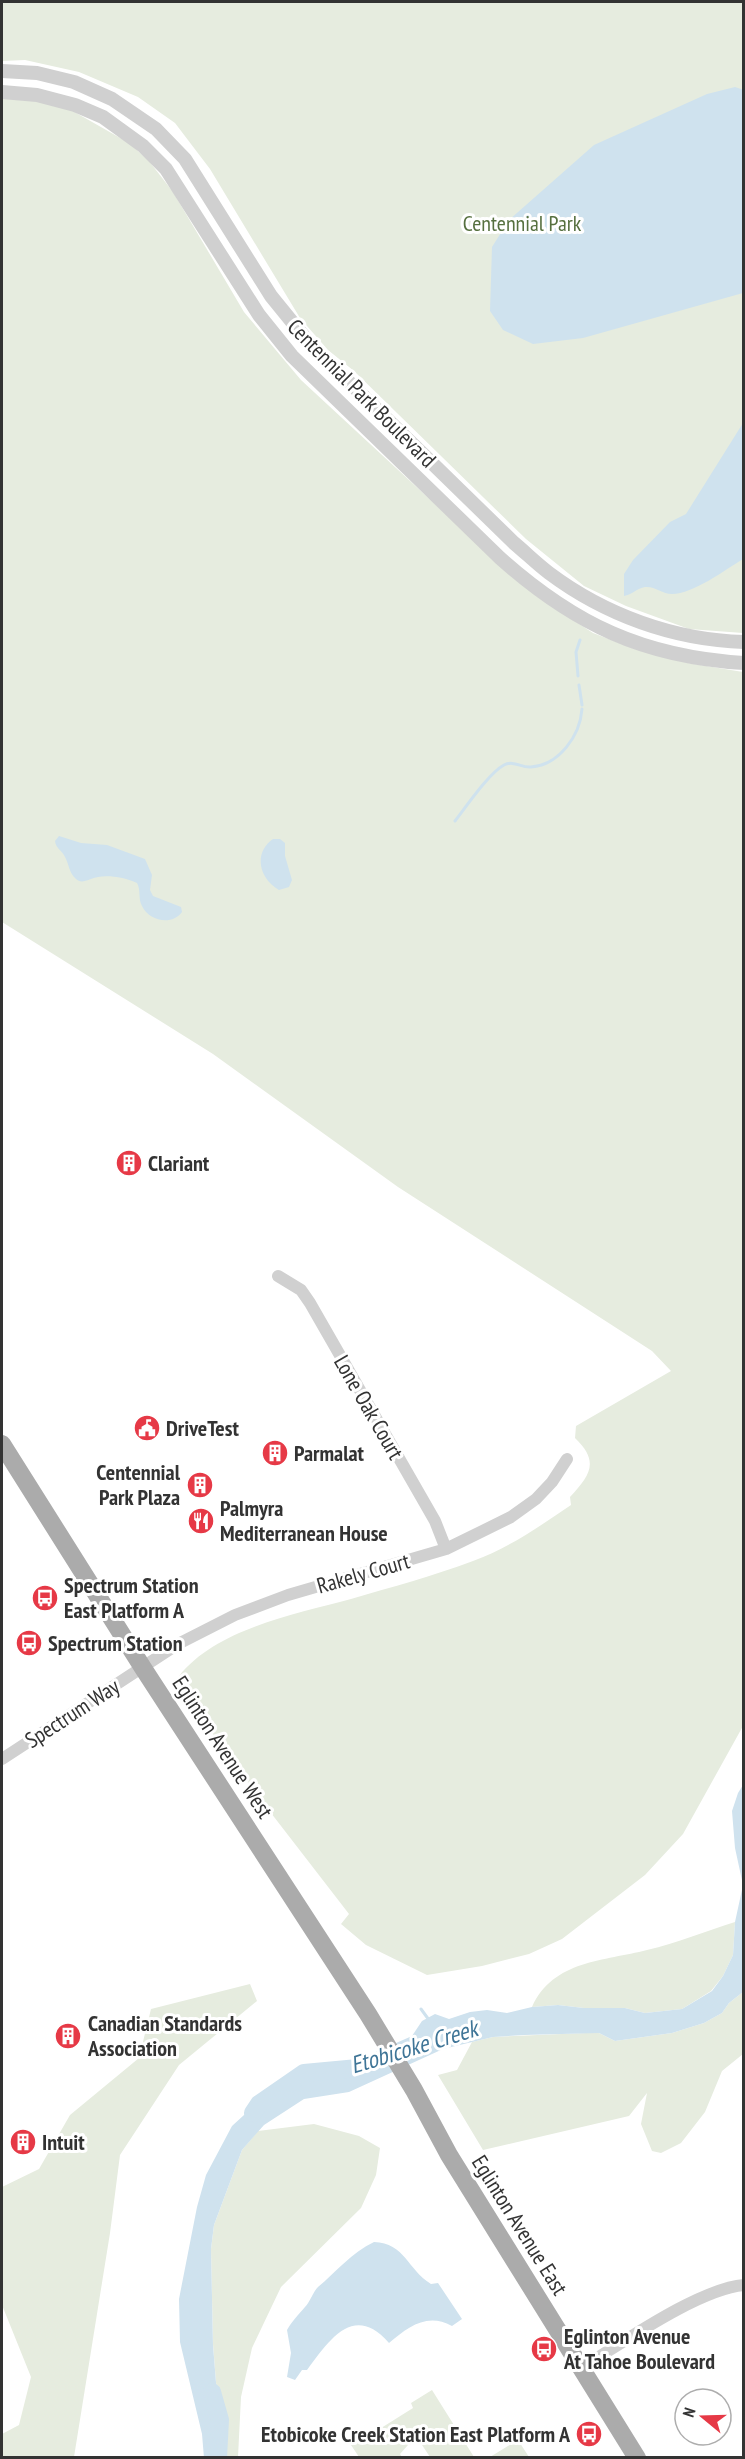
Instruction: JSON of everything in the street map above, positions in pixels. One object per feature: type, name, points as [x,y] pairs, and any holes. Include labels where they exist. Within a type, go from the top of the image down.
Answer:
[{"type":"main road","name":"Eglinton Avenue West","points":[[2,1444],[143,1668],[368,2014]]},
{"type":"main road","name":"Eglinton Avenue East","points":[[368,2014],[414,2090],[449,2155],[637,2457]]},
{"type":"street","name":"Centennial Park Boulevard","points":[[2,71],[36,73],[74,82],[112,99],[156,129],[185,159],[271,296],[309,344],[549,573],[599,604],[648,625],[698,638],[744,642]]},
{"type":"street","name":"Centennial Park Boulevard","points":[[2,92],[37,95],[75,105],[103,117],[143,146],[166,169],[259,315],[292,356],[500,558],[536,590],[591,623],[637,644],[696,658],[744,663]]},
{"type":"street","name":"Lone Oak Court","points":[[278,1276],[291,1282],[310,1303],[435,1521],[446,1549]]},
{"type":"street","name":"Rakely Court","points":[[143,1668],[178,1644],[246,1610],[298,1592],[446,1549],[511,1517],[536,1499],[552,1482],[567,1459]]},
{"type":"street","name":"Spectrum Way","points":[[2,1759],[143,1668]]},
{"type":"street","points":[[581,2368],[672,2313],[706,2297],[744,2285]]},
{"type":"green space","name":"Centennial Park","points":[[2,2],[743,2],[743,633],[689,629],[626,606],[584,586],[526,539],[354,371],[328,350],[300,318],[210,169],[175,123],[138,97],[79,72],[25,60],[2,61]]},
{"type":"green space","points":[[2,99],[22,99],[64,106],[129,143],[149,161],[173,192],[244,312],[301,380],[490,555],[561,612],[593,633],[635,649],[688,663],[743,672],[743,1726],[683,1834],[645,1875],[562,1939],[529,1954],[482,1966],[427,1975],[366,1945],[341,1924],[349,1914],[251,1787],[181,1690],[179,1676],[214,1646],[258,1625],[443,1572],[486,1556],[524,1536],[571,1505],[570,1497],[587,1475],[590,1461],[588,1454],[575,1438],[576,1426],[671,1371],[652,1351],[398,1187],[213,1054],[2,922]]},
{"type":"green space","points":[[735,1922],[733,1955],[723,1976],[711,1991],[682,2009],[645,2013],[625,2008],[584,2008],[558,2005],[532,2007],[541,1992],[567,1971],[598,1960],[669,1944]]},
{"type":"green space","points":[[250,1984],[257,2001],[179,2065],[120,2155],[110,2233],[74,2457],[2,2457],[2,2434],[19,2425],[31,2377],[2,2305],[2,2187],[39,2169],[70,2115],[139,2058],[151,2009]]},
{"type":"green space","points":[[743,1992],[743,2054],[722,2071],[705,2112],[681,2143],[661,2153],[652,2151],[641,2124],[647,2093],[629,2116],[483,2150],[438,2075],[457,2070],[472,2042],[493,2037],[586,2033],[599,2033],[615,2041],[672,2033],[704,2023],[722,2013],[729,2003]]},
{"type":"green space","points":[[314,2124],[359,2136],[380,2148],[376,2175],[361,2208],[281,2287],[252,2348],[241,2397],[238,2457],[222,2458],[213,2344],[211,2249],[214,2225],[242,2150],[258,2131]]},
{"type":"green space","points":[[432,2390],[474,2457],[430,2457],[420,2442],[408,2445],[400,2454],[402,2457],[359,2457],[349,2442],[367,2431],[370,2435],[413,2408],[411,2403]]},
{"type":"green space","points":[[518,2440],[529,2457],[490,2457]]},
{"type":"water","points":[[735,87],[744,90],[743,293],[583,338],[533,344],[503,330],[490,311],[492,247],[509,220],[594,145],[707,94]]},
{"type":"water","points":[[743,423],[743,559],[709,581],[680,593],[668,594],[645,587],[624,596],[624,574],[633,560],[670,522],[686,514]]},
{"type":"water","points":[[59,836],[81,843],[107,845],[145,859],[152,875],[150,890],[153,896],[181,907],[182,912],[173,919],[155,918],[145,911],[137,883],[128,880],[103,876],[78,881],[56,844],[55,841]]},
{"type":"water","points":[[273,839],[280,839],[285,843],[285,856],[292,880],[289,887],[279,890],[267,879],[261,866],[263,851]]},
{"type":"water","points":[[743,1785],[743,1885],[735,1848],[732,1811]]},
{"type":"water","name":"Etobicoke Creek","points":[[743,1885],[743,1992],[729,2003],[722,2013],[704,2023],[672,2033],[615,2041],[599,2033],[493,2037],[443,2049],[349,2092],[304,2099],[264,2125],[242,2150],[214,2225],[211,2249],[213,2345],[222,2457],[204,2458],[202,2434],[180,2342],[179,2299],[197,2207],[206,2175],[232,2126],[257,2103],[305,2079],[337,2069],[412,2036],[422,2021],[435,2014],[449,2019],[470,2012],[487,2010],[507,2013],[532,2007],[558,2005],[584,2008],[625,2008],[645,2013],[682,2009],[712,1991],[723,1976],[733,1955],[735,1922]]},
{"type":"water","points":[[374,2242],[393,2247],[423,2278],[431,2284],[438,2283],[462,2319],[452,2326],[434,2320],[418,2323],[389,2343],[376,2331],[365,2326],[354,2326],[334,2337],[307,2370],[302,2370],[295,2380],[287,2377],[291,2353],[287,2330],[318,2287],[351,2257]]},
{"type":"waterway","points":[[578,676],[576,652],[580,640]]},
{"type":"waterway","points":[[579,685],[582,705]]},
{"type":"waterway","points":[[455,821],[485,783],[504,765],[511,763],[531,767],[541,765],[559,755],[572,739],[582,709]]},
{"type":"waterway","points":[[421,2009],[429,2020]]},
{"type":"waterway","name":"Etobicoke Creek","points":[[253,2113],[259,2104],[304,2073],[358,2068]]},
{"type":"waterway","name":"Etobicoke Creek","points":[[212,2392],[220,2420],[218,2458]]},
{"type":"place","name":"Clariant","points":[[129,1163]]},
{"type":"place","name":"DriveTest","points":[[147,1428]]},
{"type":"place","name":"Parmalat","points":[[275,1453]]},
{"type":"place","name":"Centennial Park Plaza","points":[[200,1485]]},
{"type":"place","name":"Palmyra Mediterranean House","points":[[201,1521]]},
{"type":"place","name":"Spectrum Station East Platform A","points":[[45,1598]]},
{"type":"place","name":"Spectrum Station","points":[[29,1643]]},
{"type":"place","name":"Canadian Standards Association","points":[[68,2036]]},
{"type":"place","name":"Intuit","points":[[23,2142]]},
{"type":"place","name":"Eglinton Avenue At Tahoe Boulevard","points":[[544,2349]]},
{"type":"place","name":"Etobicoke Creek Station East Platform A","points":[[589,2434]]}]
